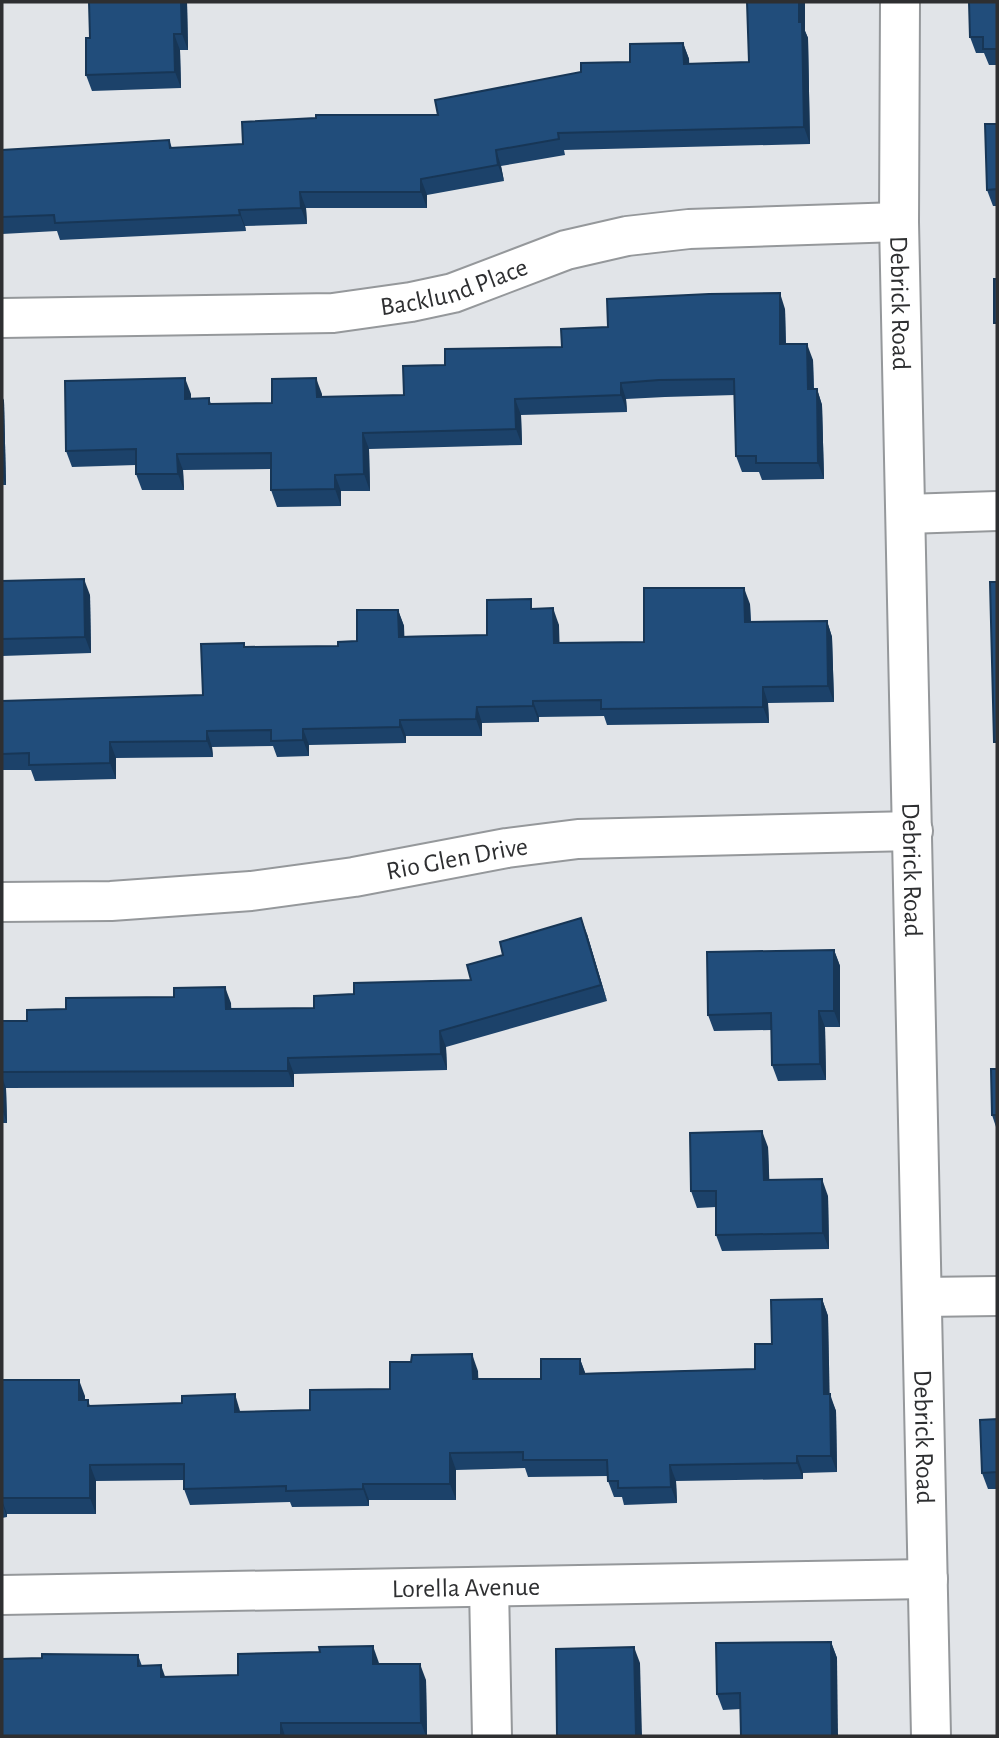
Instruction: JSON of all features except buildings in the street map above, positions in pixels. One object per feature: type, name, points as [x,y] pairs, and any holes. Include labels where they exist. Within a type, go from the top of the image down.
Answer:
[{"type":"street","name":"Debrick Road","points":[[900,2],[899,222],[931,1736]]},
{"type":"street","name":"Backlund Place","points":[[2,318],[333,313],[453,293],[566,250],[627,236],[689,229],[899,222]]},
{"type":"street","points":[[906,514],[997,511]]},
{"type":"street","name":"Rio Glen Drive","points":[[2,902],[136,900],[251,891],[578,839],[913,831]]},
{"type":"street","points":[[922,1297],[997,1296]]},
{"type":"street","name":"Lorella Avenue","points":[[2,1595],[928,1579]]},
{"type":"street","points":[[489,1587],[492,1736]]}]
